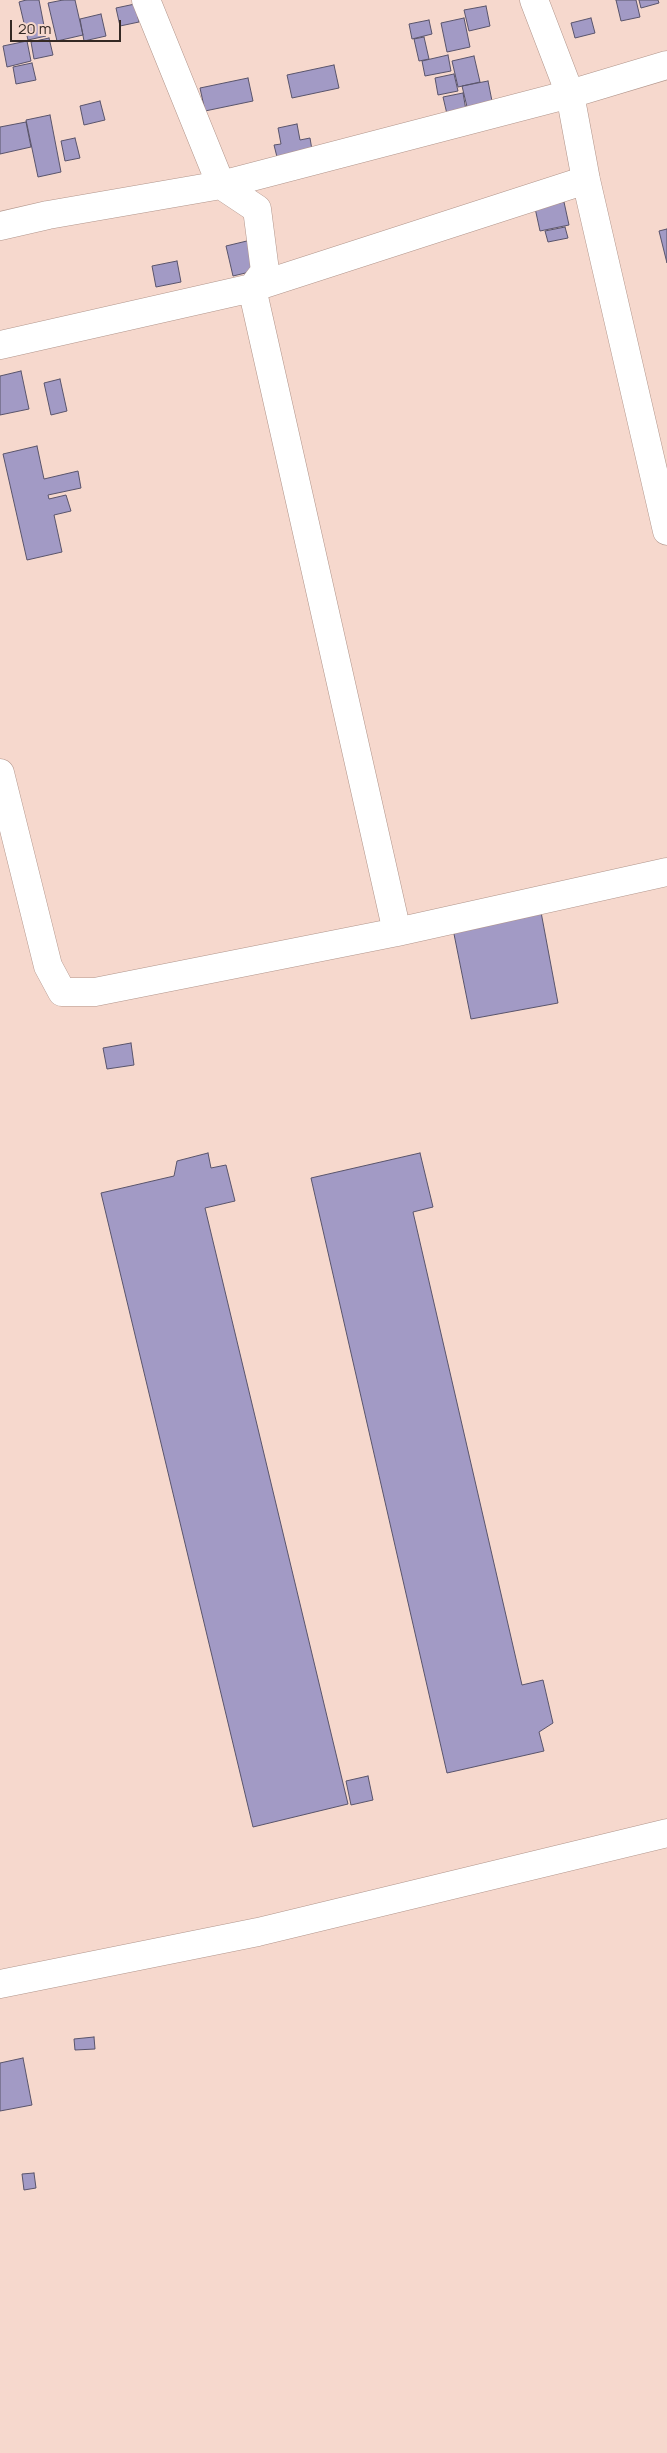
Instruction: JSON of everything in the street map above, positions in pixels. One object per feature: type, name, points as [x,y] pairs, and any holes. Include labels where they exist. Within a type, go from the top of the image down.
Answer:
[{"type":"street","points":[[146,0],[221,185],[258,209],[265,271],[252,288]]},
{"type":"street","points":[[534,0],[570,94],[586,180],[667,531]]},
{"type":"street","points":[[0,226],[48,215],[221,185],[570,94],[667,65]]},
{"type":"street","points":[[0,345],[252,288],[586,180]]},
{"type":"street","points":[[252,288],[397,932]]},
{"type":"street","points":[[0,773],[48,966],[62,992],[95,992],[397,932],[667,872]]},
{"type":"street","points":[[0,1984],[258,1932],[667,1833]]},
{"type":"building","points":[[39,0],[46,36],[28,40],[19,2]]},
{"type":"building","points":[[75,0],[83,35],[57,41],[48,3]]},
{"type":"building","points":[[616,0],[636,0],[640,17],[621,21]]},
{"type":"building","points":[[639,0],[658,0],[659,3],[641,8]]},
{"type":"building","points":[[135,4],[139,22],[120,26],[116,8]]},
{"type":"building","points":[[486,6],[490,26],[469,31],[464,10]]},
{"type":"building","points":[[101,14],[106,36],[84,41],[80,19]]},
{"type":"building","points":[[464,18],[470,47],[447,52],[441,23]]},
{"type":"building","points":[[591,18],[595,33],[575,38],[571,23]]},
{"type":"building","points":[[429,20],[432,34],[412,39],[409,24]]},
{"type":"building","points":[[424,37],[429,59],[419,61],[414,39]]},
{"type":"building","points":[[49,38],[53,55],[34,59],[31,42]]},
{"type":"building","points":[[27,41],[31,61],[7,67],[3,46]]},
{"type":"building","points":[[448,55],[451,71],[425,76],[422,61]]},
{"type":"building","points":[[474,56],[480,82],[458,87],[452,61]]},
{"type":"building","points":[[32,63],[36,80],[16,84],[13,67]]},
{"type":"building","points":[[334,65],[339,88],[292,98],[287,75]]},
{"type":"building","points":[[454,74],[458,91],[438,95],[435,78]]},
{"type":"building","points":[[248,78],[253,101],[205,111],[200,88]]},
{"type":"building","points":[[488,81],[493,106],[468,111],[462,86]]},
{"type":"building","points":[[463,93],[466,110],[447,114],[443,97]]},
{"type":"building","points":[[100,101],[105,120],[84,125],[80,106]]},
{"type":"building","points":[[50,115],[61,172],[38,177],[26,120]]},
{"type":"building","points":[[26,122],[31,147],[0,154],[0,127]]},
{"type":"building","points":[[297,124],[300,140],[310,138],[312,150],[277,157],[274,145],[281,144],[278,128]]},
{"type":"building","points":[[75,138],[80,158],[65,161],[61,141]]},
{"type":"building","points":[[564,202],[569,225],[540,231],[535,208]]},
{"type":"building","points":[[565,227],[568,238],[548,242],[545,231]]},
{"type":"building","points":[[667,229],[667,263],[659,231]]},
{"type":"building","points":[[251,240],[258,270],[233,276],[226,246]]},
{"type":"building","points":[[177,261],[181,282],[156,287],[152,266]]},
{"type":"building","points":[[21,371],[29,409],[0,415],[0,376]]},
{"type":"building","points":[[60,379],[67,411],[51,415],[44,383]]},
{"type":"building","points":[[37,446],[44,479],[78,471],[81,488],[48,495],[49,499],[66,495],[71,511],[54,515],[62,552],[27,560],[3,454]]},
{"type":"building","points":[[541,912],[558,1003],[471,1019],[453,929]]},
{"type":"building","points":[[131,1043],[134,1065],[107,1069],[103,1048]]},
{"type":"building","points":[[208,1153],[211,1168],[226,1165],[235,1201],[205,1208],[348,1804],[253,1827],[101,1193],[174,1176],[177,1161]]},
{"type":"building","points":[[420,1153],[433,1207],[413,1212],[522,1685],[543,1680],[553,1723],[539,1732],[544,1751],[447,1773],[311,1178]]},
{"type":"building","points":[[368,1776],[373,1800],[351,1805],[346,1781]]},
{"type":"building","points":[[94,2037],[95,2049],[75,2050],[74,2039]]},
{"type":"building","points":[[23,2058],[32,2105],[0,2111],[0,2063]]},
{"type":"building","points":[[34,2173],[36,2188],[24,2190],[22,2174]]}]
